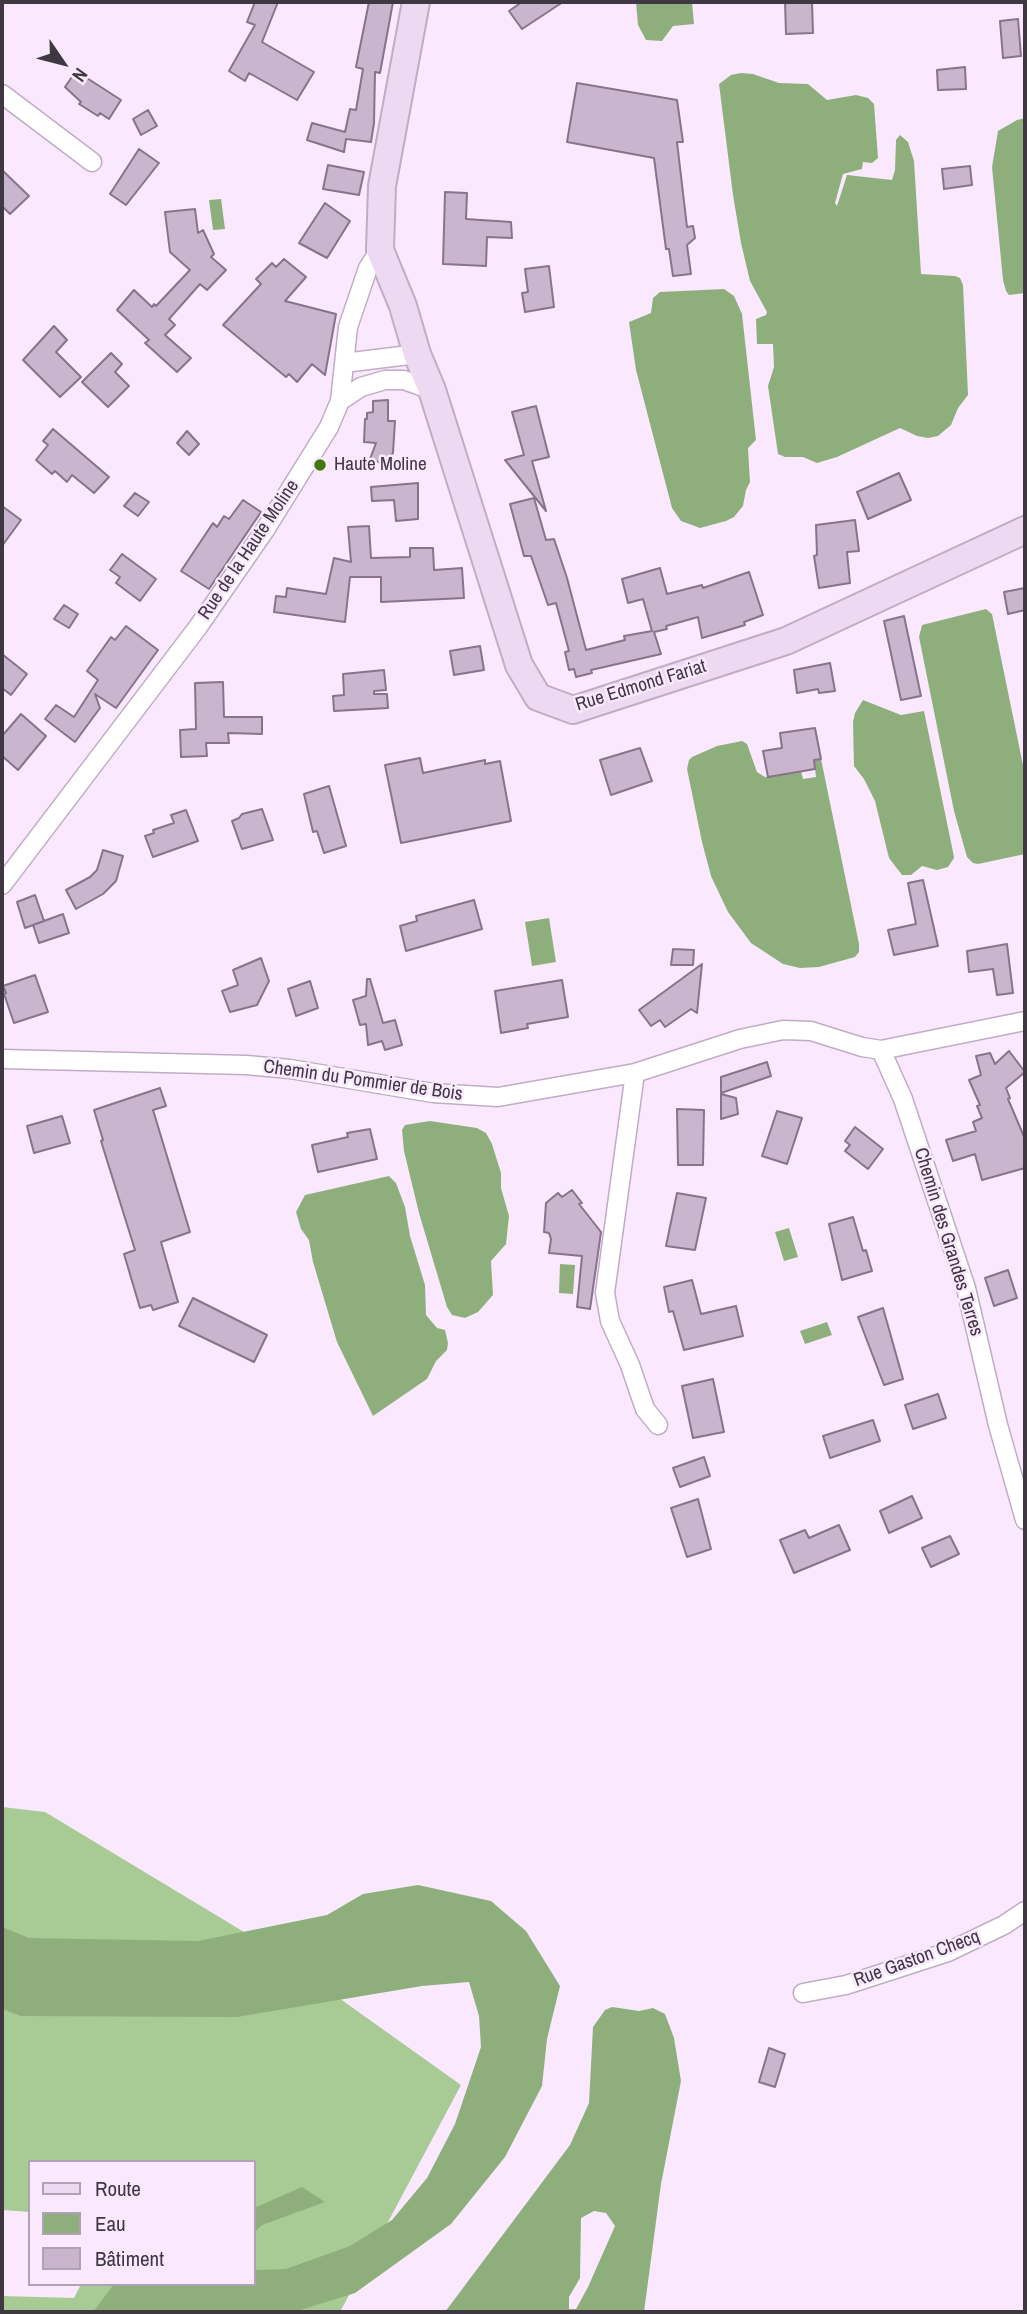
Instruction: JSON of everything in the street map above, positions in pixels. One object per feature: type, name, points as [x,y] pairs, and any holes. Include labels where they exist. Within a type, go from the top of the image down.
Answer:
[{"type":"street","name":"Rue de la Haute Moline","points":[[2,885],[205,617],[272,519],[329,427],[340,401],[348,327],[368,268],[380,250],[382,187],[416,2]]},
{"type":"street","points":[[2,94],[92,162]]},
{"type":"street","name":"Rue Edmond Fariat","points":[[380,250],[432,390],[519,665],[538,697],[573,710],[786,641],[1025,530]]},
{"type":"street","points":[[344,363],[417,354]]},
{"type":"street","points":[[340,401],[361,387],[386,380],[404,380],[432,390]]},
{"type":"street","points":[[881,1049],[1025,1021]]},
{"type":"street","name":"Chemin du Pommier de Bois","points":[[2,1059],[246,1065],[290,1069],[433,1093],[498,1097],[635,1073],[740,1039],[783,1030],[811,1031],[862,1047],[881,1049]]},
{"type":"street","name":"Chemin des Grandes Terres","points":[[881,1049],[903,1099],[966,1289],[998,1425],[1025,1520]]},
{"type":"street","points":[[635,1073],[605,1293],[610,1321],[630,1365],[645,1409],[658,1425]]},
{"type":"street","name":"Rue Gaston Checq","points":[[803,1993],[846,1985],[948,1952],[1004,1925],[1025,1911]]},
{"type":"shaded area","points":[[2,1807],[45,1812],[259,1941],[461,2085],[340,2312],[2,2312],[2,2296],[74,2298],[80,2286],[256,2286],[256,2160],[28,2160],[28,2212],[2,2210]]},
{"type":"water","points":[[636,2],[692,2],[694,24],[673,26],[662,41],[646,40],[638,25]]},
{"type":"water","points":[[741,73],[779,83],[808,84],[827,100],[856,95],[868,98],[874,104],[878,158],[872,163],[863,162],[862,169],[843,174],[835,203],[837,206],[847,175],[892,180],[896,140],[900,135],[908,142],[914,161],[921,274],[955,276],[960,278],[963,285],[968,395],[958,408],[951,425],[938,436],[917,436],[900,428],[837,457],[817,463],[803,457],[785,457],[778,454],[768,386],[774,367],[773,344],[757,344],[756,319],[767,312],[750,281],[741,243],[719,84],[731,75]]},
{"type":"water","points":[[1025,118],[1025,293],[1009,295],[1003,280],[992,167],[998,131]]},
{"type":"water","points":[[221,199],[225,229],[213,230],[209,200]]},
{"type":"water","points":[[724,289],[734,296],[742,314],[756,440],[748,448],[750,482],[743,506],[734,517],[700,528],[681,521],[672,508],[636,370],[629,322],[651,313],[653,298],[660,292]]},
{"type":"water","points":[[986,609],[992,614],[1025,775],[1025,854],[978,864],[967,857],[954,811],[919,637],[922,625]]},
{"type":"water","points":[[863,700],[901,715],[924,711],[954,858],[948,867],[937,870],[922,866],[911,875],[902,875],[889,858],[875,801],[854,766],[853,722]]},
{"type":"water","points":[[742,741],[747,744],[757,772],[765,777],[801,771],[803,779],[816,777],[814,760],[821,759],[859,944],[859,952],[855,957],[819,967],[800,968],[783,964],[751,943],[728,912],[711,876],[687,769],[692,757],[717,746]]},
{"type":"water","points":[[549,918],[556,962],[532,966],[525,922]]},
{"type":"water","points":[[430,1121],[477,1128],[486,1133],[501,1173],[501,1188],[509,1216],[506,1244],[491,1261],[493,1295],[478,1312],[465,1318],[452,1315],[447,1307],[404,1151],[402,1130],[405,1125]]},
{"type":"water","points":[[389,1176],[396,1183],[405,1207],[410,1236],[425,1285],[426,1315],[437,1328],[445,1330],[448,1343],[447,1350],[436,1361],[427,1379],[373,1416],[337,1342],[309,1240],[301,1229],[296,1212],[305,1195]]},
{"type":"water","points":[[789,1228],[798,1257],[784,1261],[775,1232]]},
{"type":"water","points":[[560,1264],[575,1265],[573,1294],[559,1293]]},
{"type":"water","points":[[827,1322],[832,1335],[805,1344],[800,1331]]},
{"type":"water","points":[[418,1885],[491,1901],[526,1931],[560,1986],[547,2039],[542,2086],[505,2157],[451,2224],[355,2293],[294,2312],[93,2312],[112,2286],[256,2286],[256,2270],[286,2269],[350,2246],[392,2220],[427,2178],[455,2124],[481,2047],[479,2016],[469,1982],[422,1986],[237,2017],[21,2016],[2,2009],[2,1927],[29,1938],[198,1941],[327,1915],[363,1894]]},
{"type":"water","points":[[612,2007],[639,2011],[653,2008],[665,2014],[674,2038],[681,2081],[661,2184],[644,2312],[445,2312],[570,2145],[589,2103],[593,2027],[605,2010]],"holes":[[[594,2211],[606,2213],[615,2226],[576,2309],[569,2309],[569,2297],[580,2278],[581,2218]]]},
{"type":"water","points":[[302,2187],[325,2202],[262,2225],[256,2231],[256,2207]]},
{"type":"building","points":[[255,2],[278,2],[262,42],[314,72],[297,100],[249,73],[245,81],[229,71],[255,25],[247,22]]},
{"type":"building","points":[[369,2],[393,2],[380,73],[375,72],[371,142],[346,139],[344,152],[307,140],[312,123],[345,132],[350,109],[356,110],[363,69],[356,67]]},
{"type":"building","points":[[522,2],[563,2],[522,29],[509,11]]},
{"type":"building","points":[[785,2],[812,2],[813,33],[786,34]]},
{"type":"building","points":[[1018,19],[1021,56],[1003,58],[1000,21]]},
{"type":"building","points":[[965,67],[966,89],[938,90],[937,70]]},
{"type":"building","points":[[76,71],[121,100],[109,119],[100,113],[98,116],[79,104],[81,102],[65,87]]},
{"type":"building","points":[[577,83],[677,100],[683,142],[677,142],[687,227],[693,226],[695,238],[687,245],[691,274],[673,276],[669,249],[666,249],[654,158],[567,142]]},
{"type":"building","points":[[148,110],[157,126],[141,135],[133,119]]},
{"type":"building","points":[[139,149],[159,163],[126,205],[110,194]]},
{"type":"building","points":[[328,165],[364,172],[359,195],[323,189]]},
{"type":"building","points":[[970,166],[972,185],[944,189],[942,169]]},
{"type":"building","points":[[2,170],[29,196],[10,214],[2,206]]},
{"type":"building","points":[[445,192],[467,193],[466,219],[511,222],[512,238],[487,237],[486,266],[443,264]]},
{"type":"building","points":[[325,203],[350,221],[327,258],[299,243]]},
{"type":"building","points":[[195,209],[198,233],[203,230],[214,254],[211,257],[226,270],[207,290],[200,284],[169,319],[175,325],[165,335],[191,358],[177,372],[145,343],[149,340],[117,310],[134,290],[152,307],[154,304],[156,306],[190,270],[170,252],[165,212]]},
{"type":"building","points":[[284,259],[306,277],[285,301],[336,314],[325,375],[312,364],[297,382],[289,374],[286,377],[223,325],[261,284],[256,279],[272,263],[276,267]]},
{"type":"building","points":[[549,266],[554,307],[525,312],[522,293],[528,292],[525,269]]},
{"type":"building","points":[[54,326],[67,340],[56,352],[81,377],[60,397],[23,360]]},
{"type":"building","points":[[111,353],[122,364],[115,372],[129,386],[108,407],[82,382]]},
{"type":"building","points":[[388,400],[388,421],[395,421],[393,453],[384,464],[370,459],[376,443],[364,442],[365,419],[367,413],[373,412],[373,401]]},
{"type":"building","points":[[536,406],[549,457],[532,461],[546,511],[505,460],[524,455],[512,412]]},
{"type":"building","points":[[53,429],[109,477],[94,493],[72,475],[67,482],[55,471],[52,474],[36,460],[48,445],[43,441]]},
{"type":"building","points":[[187,431],[199,444],[189,455],[177,443]]},
{"type":"building","points":[[899,473],[911,500],[868,519],[857,492]]},
{"type":"building","points":[[418,483],[418,519],[396,521],[394,500],[372,501],[371,487]]},
{"type":"building","points":[[135,493],[149,502],[138,516],[124,506]]},
{"type":"building","points":[[534,498],[546,540],[554,539],[586,650],[625,640],[624,636],[652,631],[643,599],[628,603],[622,579],[660,568],[667,594],[702,585],[703,588],[749,572],[763,615],[744,622],[745,625],[702,638],[698,617],[666,626],[667,629],[654,632],[661,654],[591,670],[592,673],[576,677],[574,669],[569,670],[565,652],[569,651],[556,603],[548,605],[531,556],[524,556],[510,504]]},
{"type":"building","points":[[243,500],[261,512],[209,589],[181,571],[213,523],[217,527],[224,516],[229,519]]},
{"type":"building","points":[[2,506],[21,520],[2,546]]},
{"type":"building","points":[[855,520],[859,551],[847,552],[850,583],[819,588],[814,556],[817,555],[816,525]]},
{"type":"building","points":[[369,526],[371,558],[410,557],[410,548],[433,548],[434,570],[462,568],[464,598],[381,602],[381,577],[350,577],[345,622],[274,612],[276,596],[286,597],[287,588],[326,594],[334,558],[351,562],[348,527]]},
{"type":"building","points":[[122,554],[156,579],[140,601],[116,583],[120,577],[110,570]]},
{"type":"building","points":[[1025,588],[1025,610],[1008,614],[1004,592]]},
{"type":"building","points":[[64,605],[78,614],[69,628],[54,619]]},
{"type":"building","points":[[904,616],[921,696],[901,700],[884,621]]},
{"type":"building","points":[[126,626],[158,650],[116,708],[95,694],[100,708],[75,742],[45,719],[56,705],[74,717],[98,680],[87,671],[111,637],[115,640]]},
{"type":"building","points":[[480,646],[484,670],[454,675],[450,651]]},
{"type":"building","points":[[2,654],[27,674],[11,695],[2,688]]},
{"type":"building","points":[[830,663],[835,691],[819,693],[818,689],[797,693],[794,670]]},
{"type":"building","points":[[384,670],[386,690],[374,691],[374,694],[387,694],[388,708],[334,711],[333,696],[344,695],[343,674]]},
{"type":"building","points":[[223,682],[224,717],[262,717],[262,734],[228,733],[229,743],[206,743],[207,756],[181,757],[180,730],[196,729],[195,683]]},
{"type":"building","points":[[21,714],[46,736],[18,770],[2,756],[2,736]]},
{"type":"building","points":[[815,728],[821,759],[814,760],[815,769],[768,777],[763,751],[782,748],[780,733]]},
{"type":"building","points":[[640,748],[652,781],[611,795],[600,760]]},
{"type":"building","points":[[420,758],[423,773],[485,760],[485,764],[500,761],[511,821],[401,843],[385,765]]},
{"type":"building","points":[[329,786],[346,846],[324,853],[317,831],[313,832],[304,794]]},
{"type":"building","points":[[262,809],[273,840],[242,849],[232,821],[242,814]]},
{"type":"building","points":[[186,810],[198,841],[153,857],[145,836],[154,833],[153,830],[174,823],[171,815]]},
{"type":"building","points":[[103,850],[123,856],[116,881],[103,894],[76,909],[66,890],[97,870]]},
{"type":"building","points":[[923,880],[938,946],[894,955],[888,930],[916,924],[908,883]]},
{"type":"building","points":[[35,895],[44,921],[25,928],[17,902]]},
{"type":"building","points":[[474,900],[482,929],[406,951],[400,926],[417,921],[416,916]]},
{"type":"building","points":[[63,914],[69,933],[39,943],[33,925]]},
{"type":"building","points":[[1007,944],[1013,993],[997,995],[993,969],[969,972],[967,951]]},
{"type":"building","points":[[673,949],[694,950],[693,965],[671,965]]},
{"type":"building","points":[[261,958],[269,981],[257,1005],[230,1012],[222,991],[238,985],[233,970]]},
{"type":"building","points":[[702,964],[697,1013],[691,1009],[665,1027],[660,1020],[651,1026],[639,1010]]},
{"type":"building","points":[[35,975],[48,1012],[14,1023],[3,986]]},
{"type":"building","points":[[367,979],[370,979],[383,1023],[395,1020],[402,1045],[385,1050],[382,1041],[368,1045],[366,1024],[360,1025],[353,1000],[366,996]]},
{"type":"building","points":[[562,980],[568,1017],[527,1024],[528,1028],[501,1033],[495,991]]},
{"type":"building","points":[[310,981],[318,1008],[296,1016],[288,989]]},
{"type":"building","points":[[1009,1051],[1025,1072],[1006,1088],[1025,1139],[1025,1168],[982,1180],[975,1154],[953,1161],[946,1140],[976,1131],[973,1122],[982,1118],[977,1106],[980,1105],[969,1080],[981,1075],[976,1056],[990,1053],[995,1064]]},
{"type":"building","points":[[767,1062],[771,1076],[721,1093],[721,1077]]},
{"type":"building","points":[[160,1088],[166,1106],[153,1110],[190,1232],[161,1242],[178,1302],[153,1310],[151,1305],[140,1308],[124,1254],[135,1250],[94,1110]]},
{"type":"building","points":[[721,1094],[736,1098],[738,1114],[721,1119]]},
{"type":"building","points":[[677,1109],[704,1110],[703,1165],[678,1165]]},
{"type":"building","points":[[777,1111],[802,1118],[787,1164],[762,1156]]},
{"type":"building","points":[[62,1116],[70,1143],[34,1153],[27,1126]]},
{"type":"building","points":[[855,1127],[883,1149],[868,1169],[845,1151],[850,1145],[845,1141]]},
{"type":"building","points":[[370,1129],[377,1159],[318,1172],[312,1145],[348,1137],[347,1133]]},
{"type":"building","points":[[572,1190],[582,1203],[579,1204],[601,1232],[590,1309],[577,1307],[582,1256],[549,1253],[551,1239],[549,1233],[544,1232],[546,1203],[558,1193],[562,1197]]},
{"type":"building","points":[[677,1193],[706,1198],[695,1250],[666,1246]]},
{"type":"building","points":[[853,1217],[872,1271],[842,1280],[829,1224]]},
{"type":"building","points":[[1008,1270],[1017,1298],[994,1306],[985,1278]]},
{"type":"building","points":[[692,1280],[701,1314],[736,1306],[743,1336],[684,1350],[673,1311],[669,1312],[664,1287]]},
{"type":"building","points":[[193,1298],[267,1335],[254,1362],[179,1326]]},
{"type":"building","points":[[883,1308],[903,1379],[884,1385],[858,1317]]},
{"type":"building","points":[[713,1379],[724,1432],[693,1438],[682,1386]]},
{"type":"building","points":[[938,1394],[946,1418],[913,1429],[905,1405]]},
{"type":"building","points":[[873,1420],[880,1441],[830,1458],[823,1436]]},
{"type":"building","points":[[704,1457],[710,1476],[680,1487],[673,1468]]},
{"type":"building","points":[[912,1496],[922,1518],[889,1533],[880,1511]]},
{"type":"building","points":[[698,1499],[711,1549],[687,1557],[671,1508]]},
{"type":"building","points":[[839,1525],[850,1550],[794,1573],[780,1540],[805,1530],[809,1538]]},
{"type":"building","points":[[950,1536],[959,1554],[931,1567],[922,1548]]},
{"type":"building","points":[[769,2048],[785,2054],[775,2087],[759,2082]]},
{"type":"place","name":"Haute Moline","points":[[320,465]]}]
